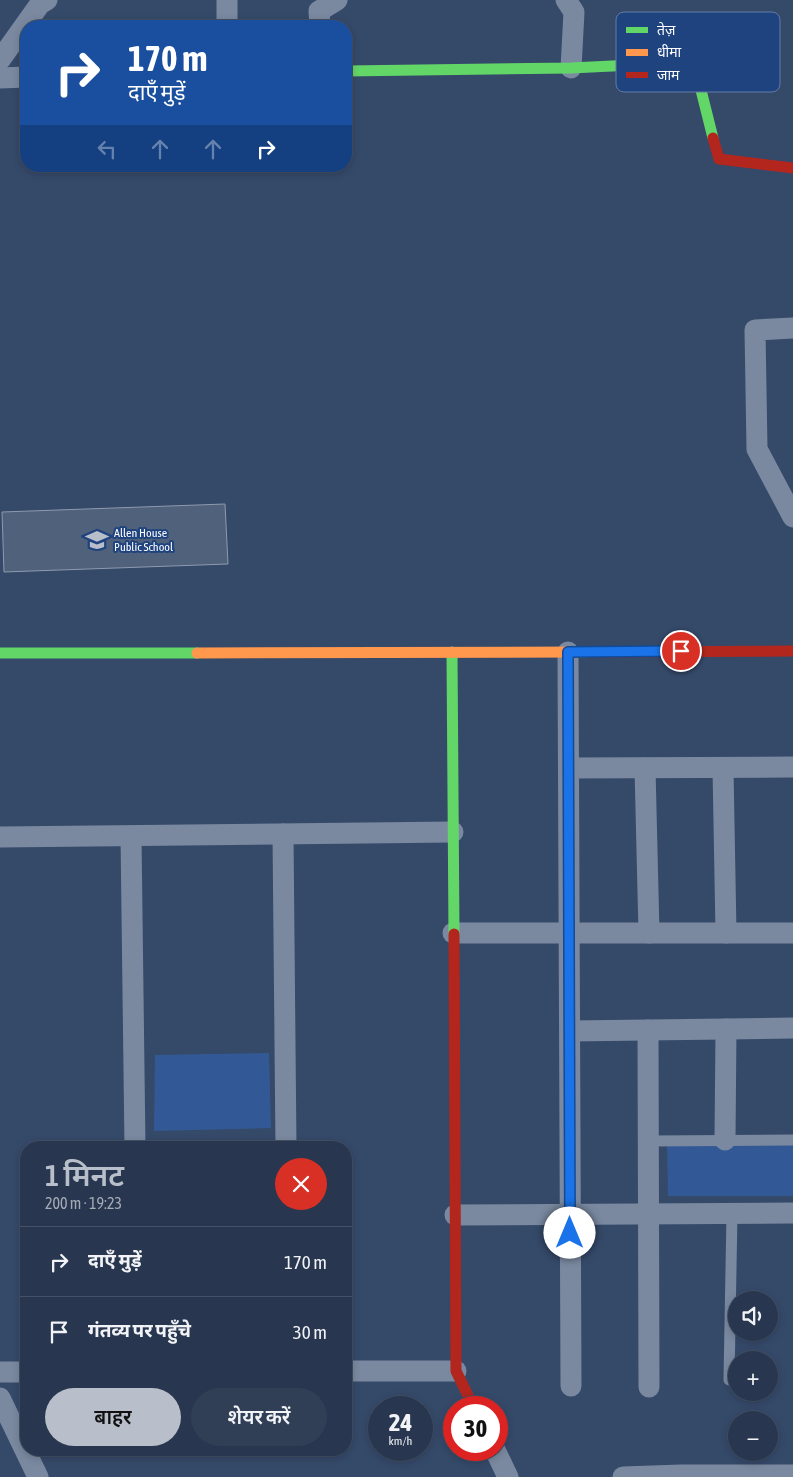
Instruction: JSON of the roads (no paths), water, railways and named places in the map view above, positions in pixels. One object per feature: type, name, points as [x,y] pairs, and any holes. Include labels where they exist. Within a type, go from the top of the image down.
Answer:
[{"type":"street","points":[[29,20],[40,4],[47,0]]},
{"type":"street","points":[[227,0],[228,20]]},
{"type":"street","points":[[319,20],[318,11],[336,0]]},
{"type":"street","points":[[566,0],[574,12],[571,68]]},
{"type":"street","points":[[0,60],[20,32]]},
{"type":"street","points":[[352,71],[616,66]]},
{"type":"street","points":[[0,78],[20,77]]},
{"type":"street","points":[[702,92],[719,159],[793,168]]},
{"type":"street","points":[[793,328],[754,330],[757,449],[793,517]]},
{"type":"street","points":[[0,653],[793,651]]},
{"type":"street","points":[[452,652],[456,1371],[468,1396]]},
{"type":"street","points":[[568,652],[571,1386]]},
{"type":"street","points":[[569,768],[793,767]]},
{"type":"street","points":[[645,768],[649,933]]},
{"type":"street","points":[[723,768],[726,933]]},
{"type":"street","points":[[0,837],[452,832]]},
{"type":"street","points":[[284,834],[286,1141]]},
{"type":"street","points":[[131,836],[135,1141]]},
{"type":"street","points":[[453,933],[793,933]]},
{"type":"street","points":[[570,1031],[793,1028]]},
{"type":"street","points":[[725,1140],[726,1029]]},
{"type":"street","points":[[648,1030],[649,1387]]},
{"type":"street","points":[[455,1215],[793,1213]]},
{"type":"street","points":[[352,1371],[456,1371]]},
{"type":"street","points":[[0,1372],[20,1372]]},
{"type":"street","points":[[0,1398],[20,1440]]},
{"type":"street","points":[[28,1456],[38,1477]]},
{"type":"street","points":[[500,1461],[508,1477]]},
{"type":"street","points":[[623,1477],[793,1475]]},
{"type":"lane","points":[[649,1141],[793,1140]]},
{"type":"lane","points":[[730,1351],[732,1213]]},
{"type":"place","name":"Allen House Public School","points":[[97,540]]}]
